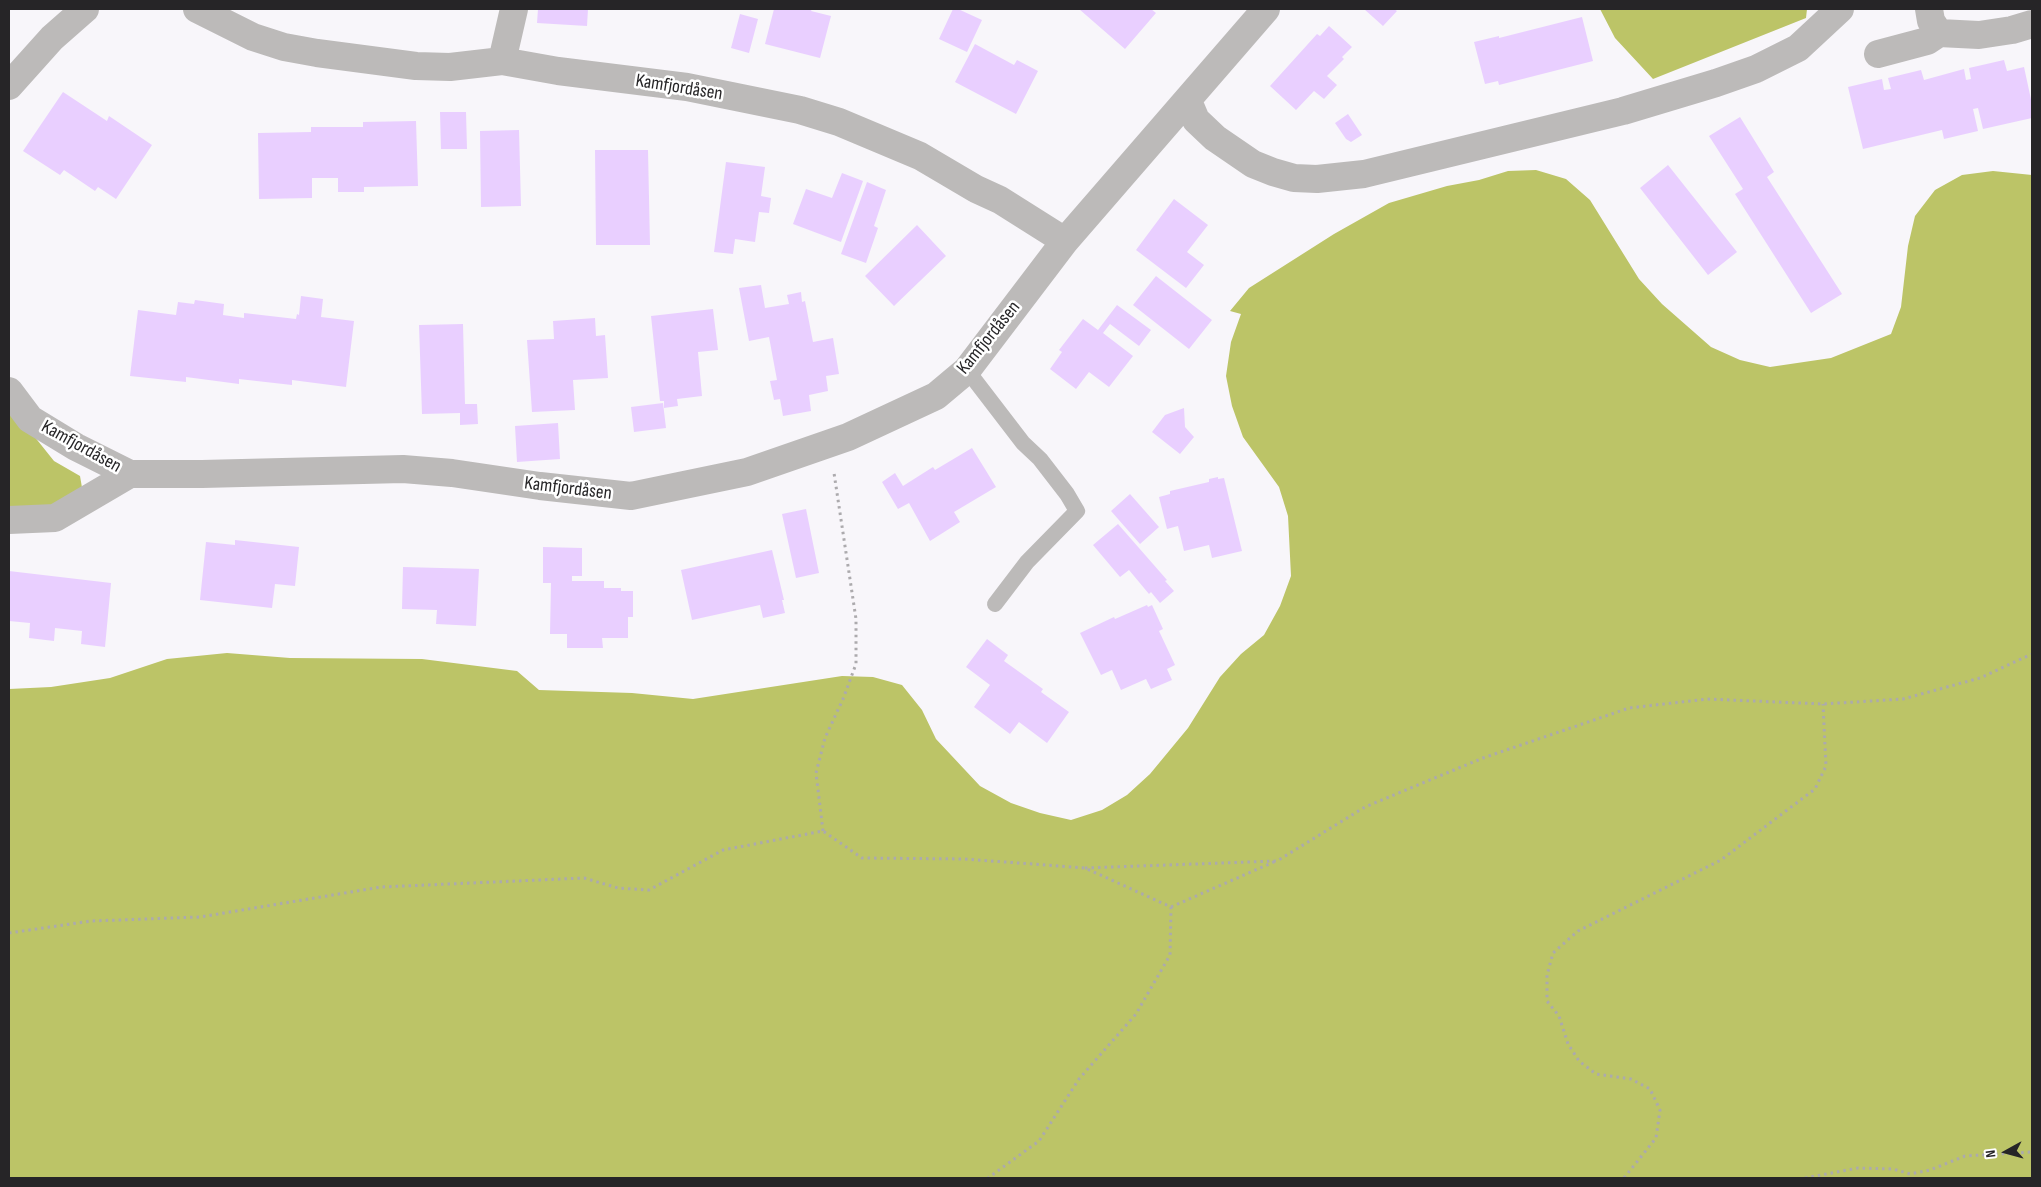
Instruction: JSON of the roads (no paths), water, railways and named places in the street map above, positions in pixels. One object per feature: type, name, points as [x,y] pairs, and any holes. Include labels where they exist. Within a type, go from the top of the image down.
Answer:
[{"type":"street","points":[[9,86],[52,38],[85,9]]},
{"type":"street","name":"Kamfjordåsen","points":[[197,9],[253,37],[284,47],[317,53],[416,66],[450,67],[502,61],[558,72],[687,87],[765,102],[839,122],[920,156],[976,189],[1000,200],[1065,241]]},
{"type":"street","points":[[502,61],[514,9]]},
{"type":"street","name":"Kamfjordåsen","points":[[9,391],[30,420],[76,447],[130,474],[403,469],[452,473],[540,486],[631,496],[747,472],[848,437],[936,396],[967,370],[1065,241],[1266,9]]},
{"type":"street","points":[[1188,101],[1196,120],[1215,138],[1253,164],[1294,178],[1317,180],[1364,174],[1623,110],[1716,84],[1756,69],[1798,48],[1840,9]]},
{"type":"street","points":[[1878,54],[1926,41],[1934,21],[1979,35],[2012,30],[2032,24]]},
{"type":"street","points":[[9,520],[56,518],[130,474]]},
{"type":"lane","points":[[967,370],[1023,443],[1040,459],[1051,473],[1067,494],[1077,512],[1027,562],[995,604]]}]
